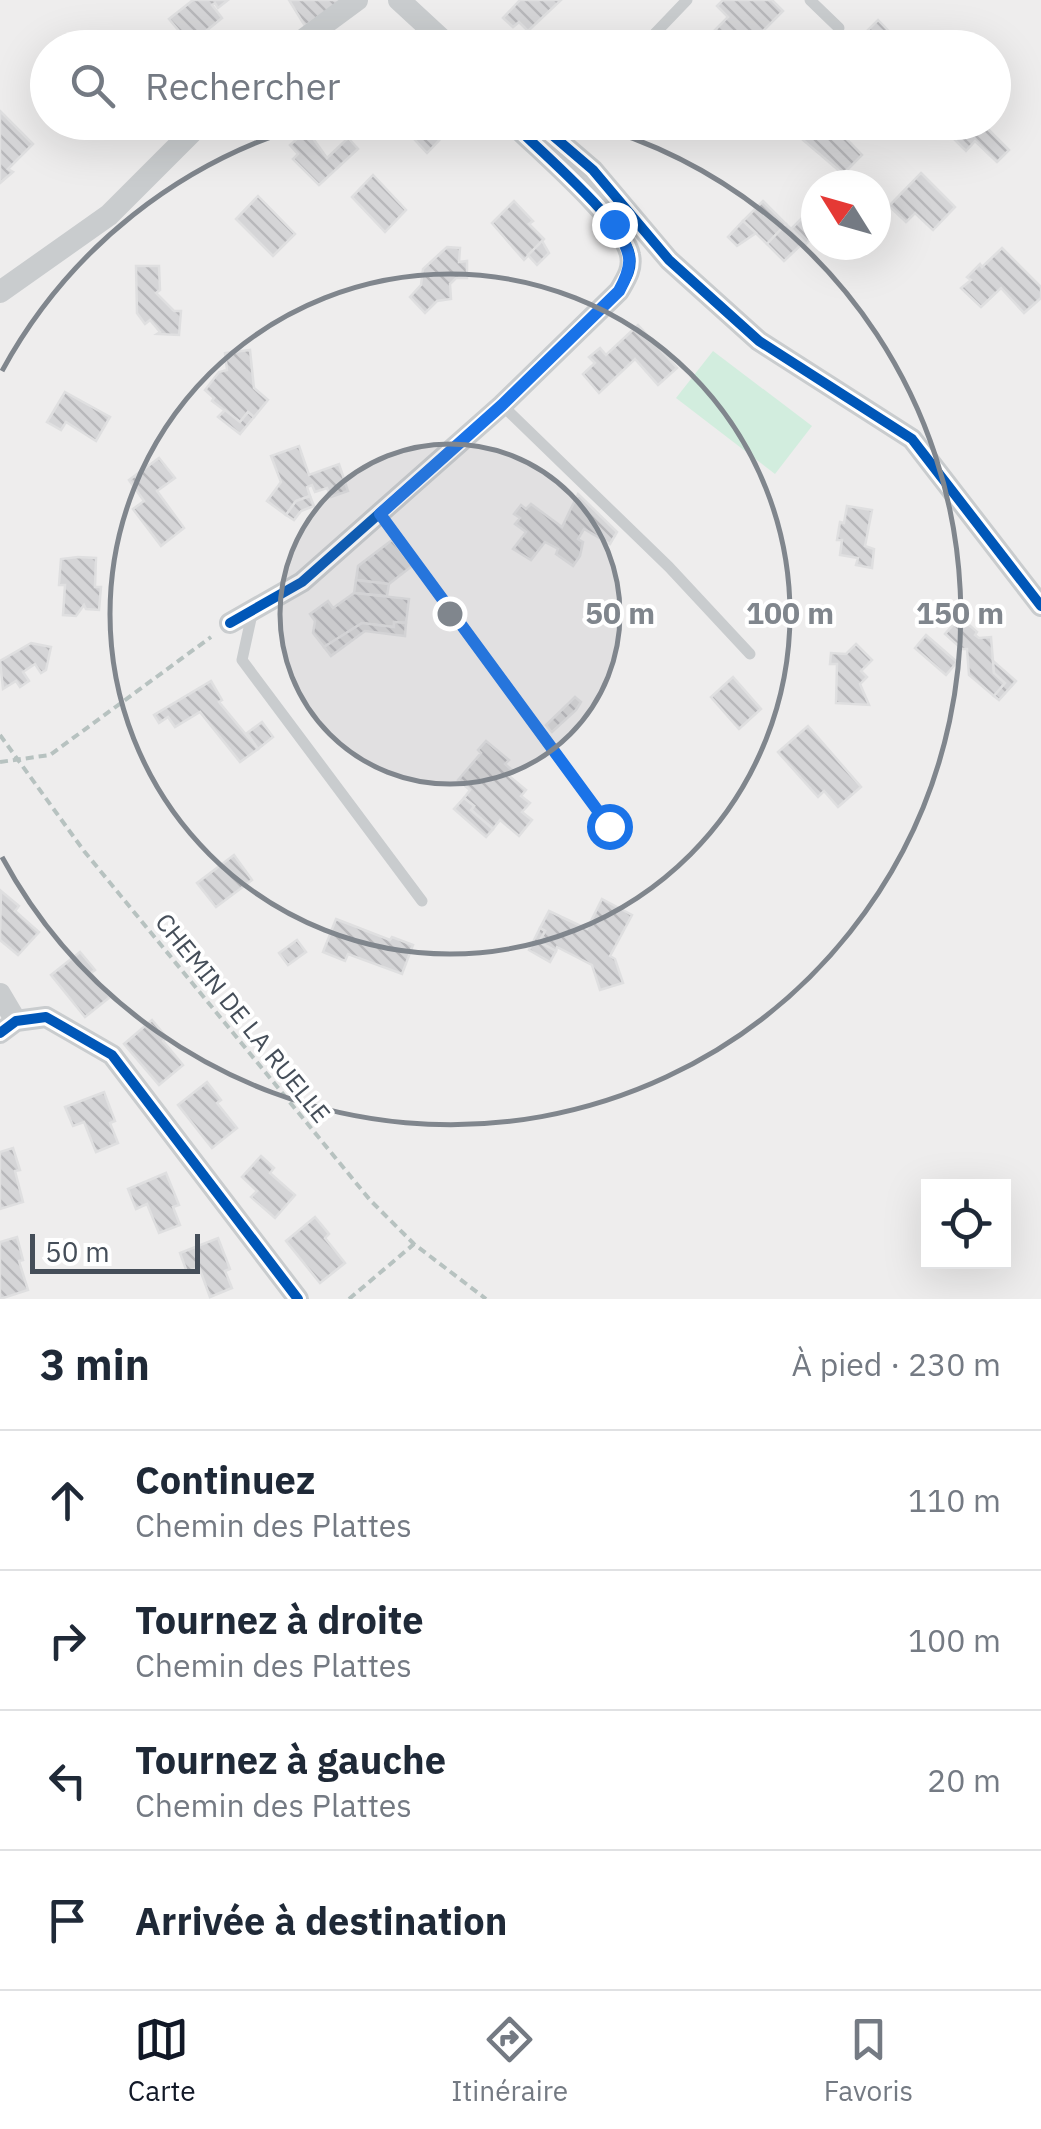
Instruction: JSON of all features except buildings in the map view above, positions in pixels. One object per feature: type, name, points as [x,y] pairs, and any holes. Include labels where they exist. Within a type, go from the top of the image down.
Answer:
[{"type":"street","points":[[316,30],[357,0]]},
{"type":"street","points":[[399,0],[432,30]]},
{"type":"street","points":[[0,292],[109,215],[184,140]]},
{"type":"street","points":[[230,623],[302,582],[502,405],[619,291],[630,272],[630,253],[614,224],[529,140]]},
{"type":"street","points":[[562,140],[593,170],[669,260],[759,342],[912,439],[1041,606]]},
{"type":"street","points":[[0,994],[8,1027],[46,1017],[112,1055],[298,1299]]},
{"type":"lane","points":[[659,30],[687,0]]},
{"type":"lane","points":[[810,0],[839,28]]},
{"type":"lane","points":[[502,405],[669,567],[750,654]]},
{"type":"lane","points":[[380,514],[609,826]]},
{"type":"lane","points":[[252,610],[242,660],[422,901]]},
{"type":"path","points":[[0,762],[50,754],[230,623]]},
{"type":"path","points":[[349,1299],[414,1244]]},
{"type":"green space","points":[[713,351],[812,426],[775,474],[676,398]]},
{"type":"cycle path","points":[[230,623],[302,582],[502,405],[619,291],[631,260],[624,241],[578,186],[530,140]]},
{"type":"cycle path","points":[[558,140],[593,170],[669,260],[759,341],[912,439],[1041,606]]},
{"type":"cycle path","points":[[0,1033],[16,1021],[46,1017],[112,1055],[298,1299]]},
{"type":"route","points":[[609,826],[380,514],[502,405],[619,291],[630,272],[630,253],[614,224]]}]
